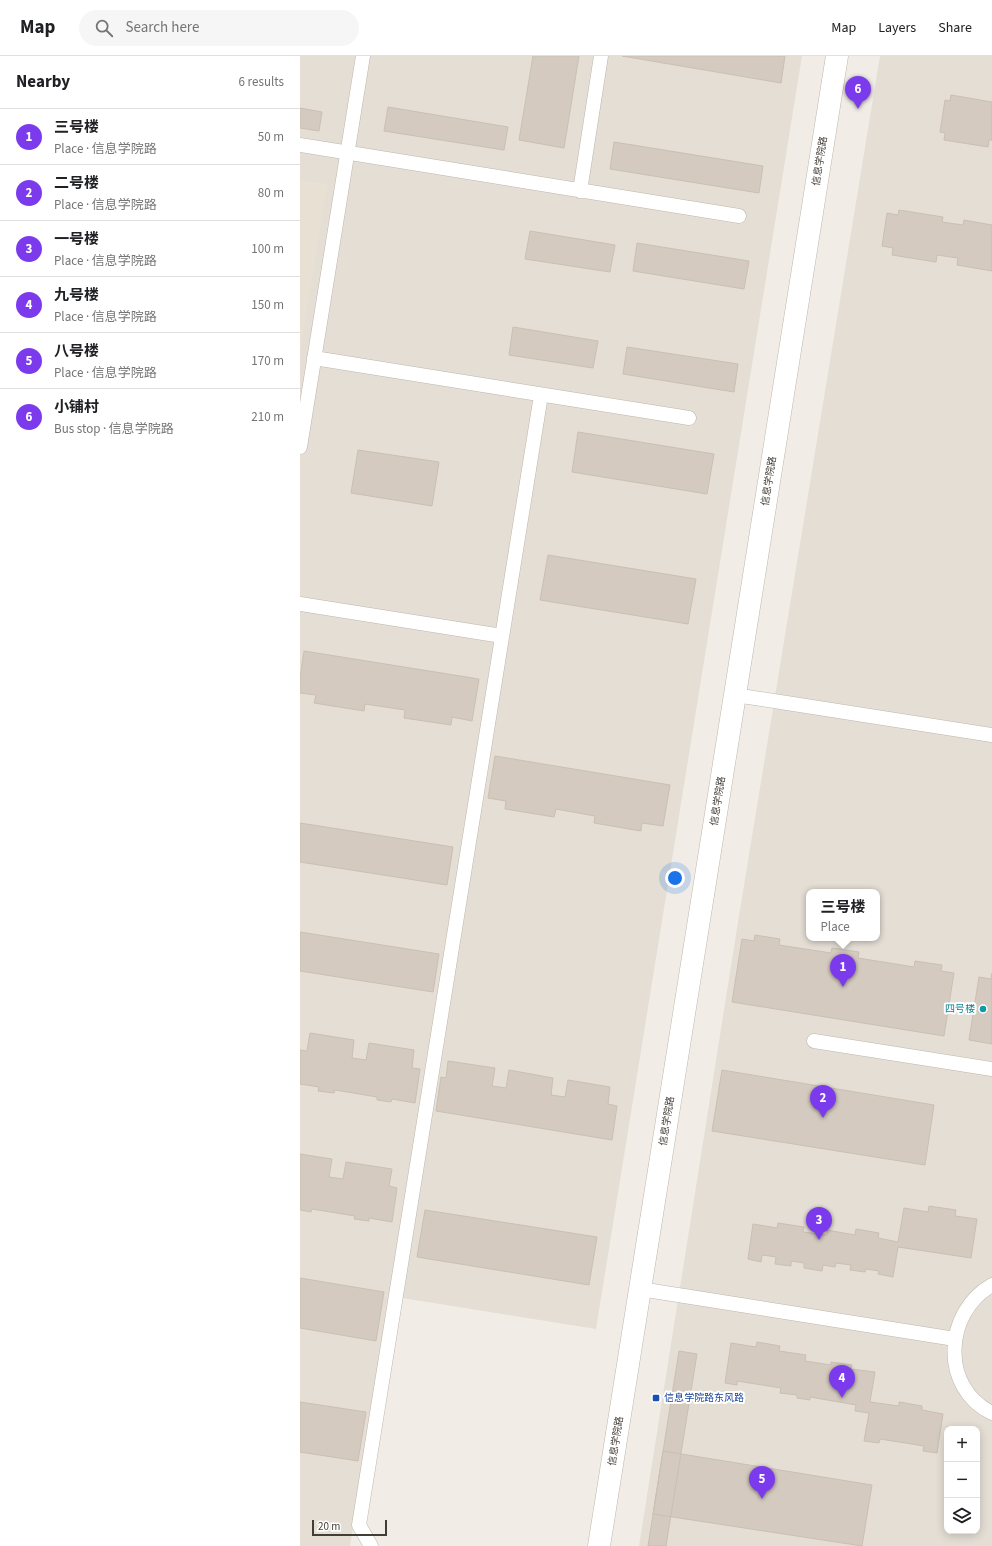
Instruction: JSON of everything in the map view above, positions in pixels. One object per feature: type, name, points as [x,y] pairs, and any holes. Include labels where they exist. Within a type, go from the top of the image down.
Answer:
[{"type":"street","name":"信息学院路","points":[[599,1546],[837,56]]},
{"type":"lane","points":[[300,447],[363,56]]},
{"type":"lane","points":[[580,191],[601,56]]},
{"type":"lane","points":[[300,145],[739,216]]},
{"type":"lane","points":[[314,358],[689,418]]},
{"type":"lane","points":[[371,1546],[359,1525],[541,395]]},
{"type":"lane","points":[[300,604],[502,636]]},
{"type":"lane","points":[[735,695],[992,735]]},
{"type":"lane","points":[[814,1041],[992,1069]]},
{"type":"lane","points":[[992,1285],[977,1295],[966,1308],[959,1323],[955,1339],[954,1356],[958,1372],[965,1387],[975,1400],[992,1413]]},
{"type":"lane","points":[[640,1289],[955,1339]]},
{"type":"shaded area","points":[[300,56],[802,56],[596,1329],[390,1296],[350,1546],[300,1546],[300,349],[326,185],[300,181]]},
{"type":"shaded area","points":[[880,56],[992,56],[992,1546],[639,1546],[737,928]]},
{"type":"shaded area","points":[[300,181],[327,185],[300,349]]},
{"type":"building","points":[[533,56],[579,56],[564,148],[519,140]]},
{"type":"building","points":[[622,56],[785,56],[781,83]]},
{"type":"building","points":[[951,95],[992,102],[992,140],[989,140],[988,147],[944,140],[945,133],[940,132],[945,100],[950,101]]},
{"type":"building","points":[[388,107],[508,127],[504,150],[384,131]]},
{"type":"building","points":[[300,108],[322,112],[319,131],[300,128]]},
{"type":"building","points":[[614,142],[763,166],[759,193],[610,169]]},
{"type":"building","points":[[899,210],[943,217],[942,222],[963,225],[964,220],[992,225],[992,271],[957,265],[958,258],[937,255],[936,262],[892,255],[893,248],[882,246],[887,213],[898,215]]},
{"type":"building","points":[[530,231],[615,245],[610,272],[525,259]]},
{"type":"building","points":[[637,243],[749,261],[744,289],[633,271]]},
{"type":"building","points":[[513,327],[598,341],[593,368],[509,355]]},
{"type":"building","points":[[627,347],[738,364],[734,392],[623,374]]},
{"type":"building","points":[[578,432],[714,454],[707,494],[572,472]]},
{"type":"building","points":[[358,450],[439,462],[432,506],[351,493]]},
{"type":"building","points":[[548,555],[696,579],[688,624],[540,600]]},
{"type":"building","points":[[304,651],[479,679],[472,721],[452,717],[451,725],[404,718],[405,710],[365,704],[364,711],[314,703],[316,695],[300,693],[300,678]]},
{"type":"building","points":[[495,756],[670,785],[663,826],[642,823],[641,831],[594,823],[595,816],[556,809],[554,817],[505,809],[506,801],[488,798]]},
{"type":"building","points":[[300,823],[453,847],[447,885],[300,862]]},
{"type":"building","points":[[300,932],[439,954],[433,992],[300,971]]},
{"type":"building","points":[[755,935],[780,939],[779,945],[831,953],[832,948],[859,952],[858,958],[914,967],[915,961],[942,965],[941,971],[954,973],[944,1036],[732,1002],[742,939],[754,941]]},
{"type":"building","name":"四号楼","points":[[992,973],[992,1044],[969,1040],[979,977],[991,979]]},
{"type":"building","points":[[310,1033],[354,1040],[352,1058],[366,1060],[369,1043],[414,1050],[412,1068],[420,1069],[415,1103],[392,1099],[391,1102],[377,1100],[377,1097],[335,1090],[334,1093],[318,1091],[319,1087],[300,1084],[300,1050],[307,1051]]},
{"type":"building","points":[[448,1061],[495,1068],[492,1086],[506,1088],[509,1070],[553,1078],[551,1095],[565,1097],[568,1080],[610,1087],[608,1104],[617,1106],[612,1140],[436,1111],[441,1077],[446,1078]]},
{"type":"building","points":[[722,1070],[934,1105],[925,1165],[712,1131]]},
{"type":"building","points":[[300,1154],[332,1159],[329,1177],[343,1179],[346,1162],[392,1169],[389,1186],[397,1188],[392,1222],[369,1218],[369,1221],[354,1219],[355,1216],[312,1209],[311,1212],[300,1210]]},
{"type":"building","points":[[929,1206],[956,1210],[955,1216],[977,1219],[971,1258],[898,1247],[893,1277],[878,1274],[879,1271],[866,1269],[865,1272],[850,1270],[851,1265],[836,1263],[835,1267],[823,1265],[822,1271],[804,1268],[804,1263],[791,1261],[791,1266],[775,1264],[776,1257],[762,1255],[761,1262],[748,1259],[753,1224],[777,1228],[778,1223],[804,1227],[803,1232],[827,1235],[827,1230],[855,1235],[856,1229],[879,1233],[878,1238],[898,1242],[904,1208],[928,1212]]},
{"type":"building","points":[[425,1210],[597,1237],[589,1285],[417,1257]]},
{"type":"building","points":[[300,1278],[384,1292],[376,1341],[300,1328]]},
{"type":"building","points":[[757,1342],[780,1346],[779,1351],[806,1355],[805,1361],[831,1365],[831,1362],[852,1365],[851,1369],[875,1372],[870,1402],[899,1406],[899,1402],[922,1406],[922,1410],[943,1414],[937,1453],[923,1451],[924,1446],[880,1439],[879,1443],[864,1441],[869,1413],[855,1411],[856,1405],[810,1397],[810,1400],[797,1398],[797,1395],[780,1393],[781,1388],[737,1381],[737,1385],[725,1383],[731,1343],[756,1347]]},
{"type":"building","points":[[679,1351],[697,1354],[666,1546],[648,1546]]},
{"type":"building","points":[[300,1402],[366,1412],[358,1461],[300,1452]]},
{"type":"building","points":[[663,1451],[872,1485],[862,1546],[653,1514]]},
{"type":"place","name":"小铺村","points":[[858,109]]},
{"type":"place","name":"三号楼","points":[[843,987]]},
{"type":"place","name":"四号楼","points":[[983,1009]]},
{"type":"place","name":"二号楼","points":[[823,1118]]},
{"type":"place","name":"一号楼","points":[[819,1240]]},
{"type":"place","name":"信息学院路东风路","points":[[656,1398]]},
{"type":"place","name":"九号楼","points":[[842,1398]]},
{"type":"place","name":"八号楼","points":[[762,1499]]}]
